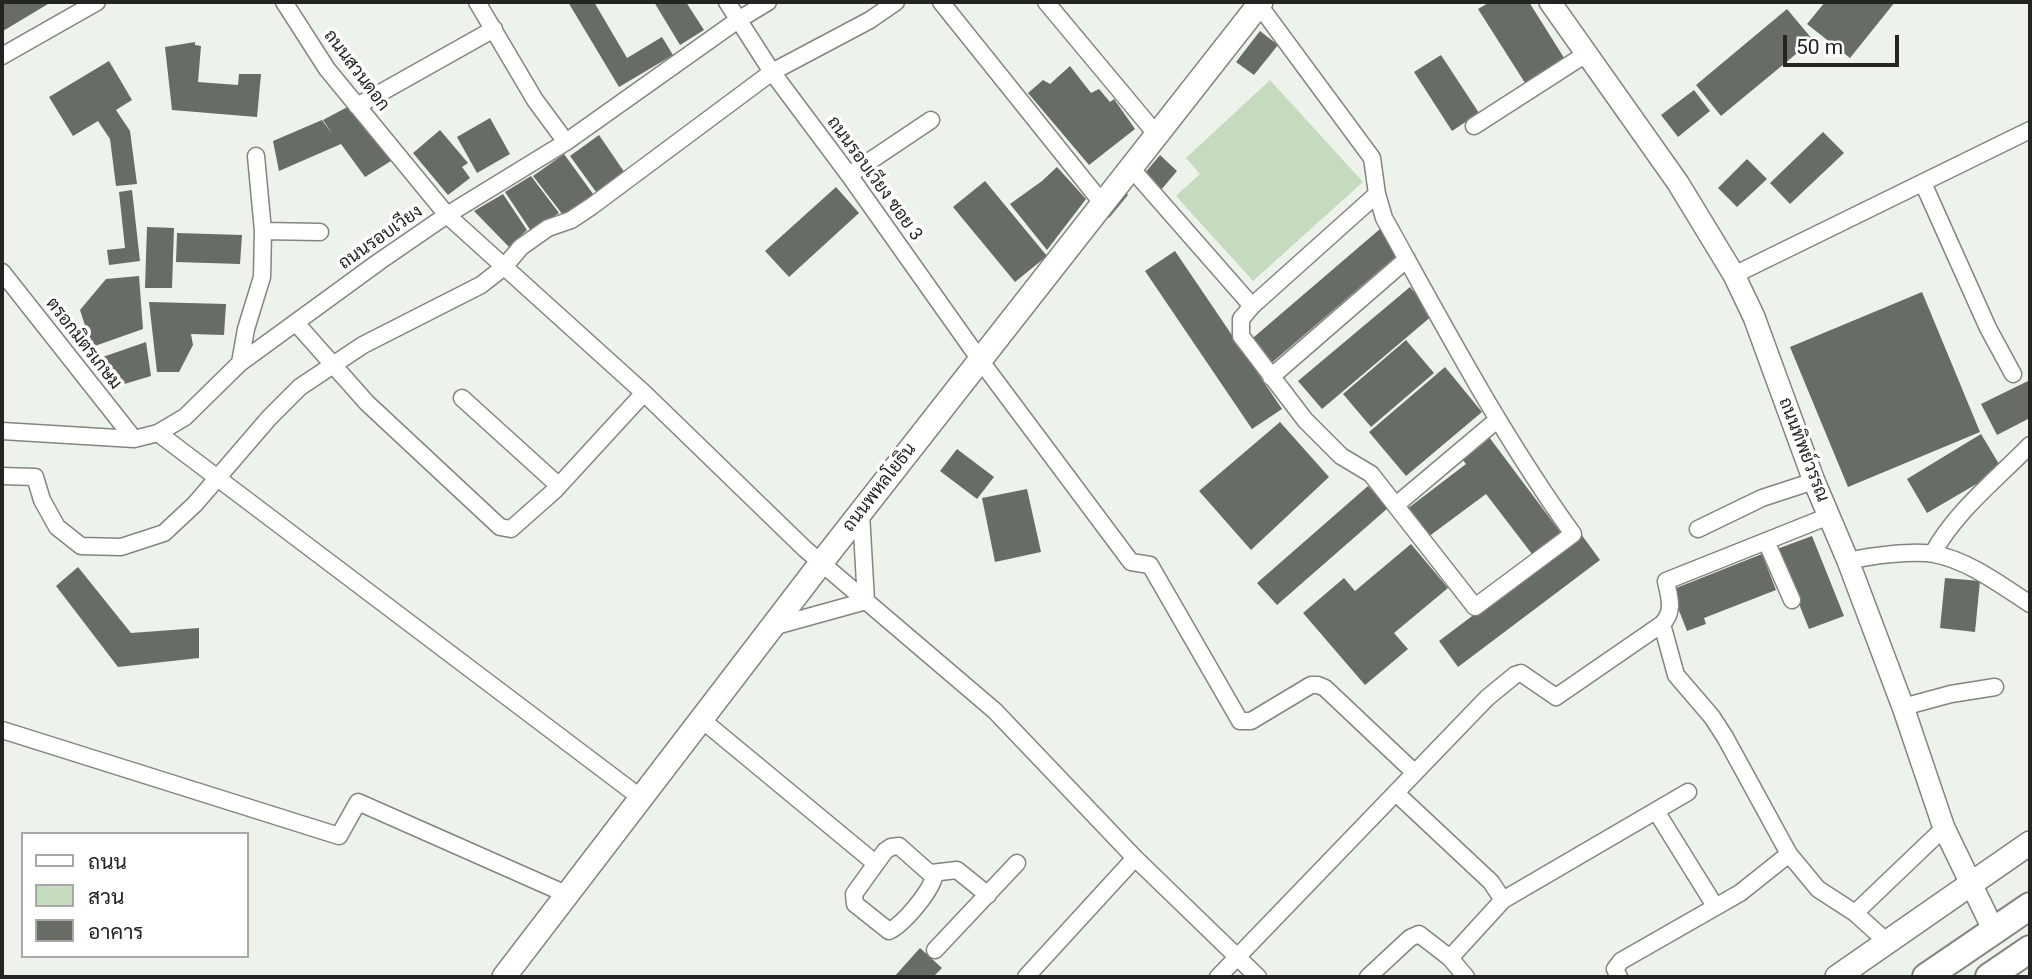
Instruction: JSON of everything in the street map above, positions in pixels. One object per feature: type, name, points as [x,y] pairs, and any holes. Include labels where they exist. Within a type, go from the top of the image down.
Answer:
[{"type":"highway","points":[[1926,977],[2030,906]]},
{"type":"highway","points":[[1994,931],[2002,973],[2030,949]]},
{"type":"main road","name":"ถนนพหลโยธิน","points":[[503,977],[772,626],[1260,3]]},
{"type":"main road","points":[[1837,977],[2030,843]]},
{"type":"street","points":[[2,56],[97,2]]},
{"type":"street","name":"ถนนสวนดอก","points":[[284,2],[327,69],[447,215],[644,393],[821,563],[995,711],[1135,858],[1258,977]]},
{"type":"street","points":[[477,2],[535,100],[566,142]]},
{"type":"street","name":"ถนนรอบเวียง ซอย 3","points":[[727,2],[772,72],[849,175],[980,360],[1131,562],[1150,565],[1240,721],[1251,721],[1311,685],[1318,685],[1325,688],[1415,774]]},
{"type":"street","name":"ถนนรอบเวียง","points":[[2,431],[134,439],[158,433],[186,417],[240,363],[447,215],[566,142],[738,20],[768,2]]},
{"type":"street","points":[[2,476],[35,477],[42,500],[57,527],[80,546],[121,547],[164,533],[195,504],[300,387],[363,345],[481,285],[504,267],[521,247],[548,228],[571,220],[592,206],[772,72],[870,20],[896,2]]},
{"type":"street","points":[[942,2],[1103,204]]},
{"type":"street","points":[[1046,2],[1157,135]]},
{"type":"street","name":"ถนนทิพย์วรรณ","points":[[1550,2],[1678,183],[1734,275],[1754,317],[1814,481],[1848,561],[1903,707],[1944,828],[1994,931]]},
{"type":"street","points":[[1260,3],[1372,158],[1377,194],[1384,218],[1497,420],[1540,489],[1573,534],[1475,607],[1371,474],[1341,456],[1304,420],[1241,336],[1241,319],[1252,306],[1377,194]]},
{"type":"street","points":[[357,106],[494,29]]},
{"type":"street","points":[[1474,126],[1586,54]]},
{"type":"street","points":[[849,175],[930,120]]},
{"type":"street","points":[[1734,275],[2030,130]]},
{"type":"street","points":[[240,363],[246,329],[262,277],[262,231],[256,156]]},
{"type":"street","points":[[1131,168],[1252,306]]},
{"type":"street","points":[[1923,183],[1988,328],[2012,374]]},
{"type":"street","points":[[262,231],[320,232]]},
{"type":"street","points":[[1271,377],[1407,259]]},
{"type":"street","name":"ตรอกมิตรเกษม","points":[[2,272],[134,439]]},
{"type":"street","points":[[296,323],[367,403],[500,527],[511,529],[558,485],[644,393]]},
{"type":"street","points":[[461,398],[558,485]]},
{"type":"street","points":[[1396,505],[1497,420]]},
{"type":"street","points":[[158,433],[641,798]]},
{"type":"street","points":[[1933,553],[1959,516],[2030,445]]},
{"type":"street","points":[[1698,529],[1762,498],[1814,481]]},
{"type":"street","points":[[772,626],[866,601],[861,513]]},
{"type":"street","points":[[1218,977],[1487,698],[1516,675],[1521,673],[1556,697],[1662,624],[1670,615],[1666,581],[1829,516]]},
{"type":"street","points":[[1766,541],[1791,600]]},
{"type":"street","points":[[1848,561],[1869,556],[1933,553],[1963,564],[2030,604]]},
{"type":"street","points":[[1662,624],[1676,675],[1725,737],[1789,854],[1818,889],[1854,913],[1887,942]]},
{"type":"street","points":[[1903,707],[1951,694],[1995,687]]},
{"type":"street","points":[[701,719],[875,863]]},
{"type":"street","points":[[2,730],[339,836],[358,802],[566,894]]},
{"type":"street","points":[[1450,958],[1503,901],[1688,792]]},
{"type":"street","points":[[1396,793],[1491,882],[1503,901]]},
{"type":"street","points":[[1656,811],[1715,906]]},
{"type":"street","points":[[1854,913],[1944,828]]},
{"type":"street","points":[[900,846],[931,873],[934,877],[932,883],[899,926],[889,931],[855,904],[853,899],[875,863],[884,851],[891,847],[900,846]]},
{"type":"street","points":[[1619,977],[1615,969],[1620,961],[1740,894],[1789,854]]},
{"type":"street","points":[[1026,977],[1135,858]]},
{"type":"street","points":[[935,950],[1017,863]]},
{"type":"street","points":[[931,873],[957,870],[988,895]]},
{"type":"street","points":[[1368,977],[1410,938],[1419,934],[1450,958],[1466,977]]},
{"type":"green space","points":[[1270,80],[1363,182],[1253,281],[1176,196],[1200,174],[1186,158]]},
{"type":"building","points":[[2,2],[47,2],[48,4],[3,31]]},
{"type":"building","points":[[568,2],[594,2],[627,58],[662,37],[673,55],[619,87]]},
{"type":"building","points":[[654,2],[686,2],[704,30],[680,45]]},
{"type":"building","points":[[1490,2],[1529,2],[1566,61],[1527,86],[1478,9]]},
{"type":"building","points":[[1825,2],[1895,2],[1850,58],[1807,24]]},
{"type":"building","points":[[1787,9],[1813,40],[1721,116],[1696,85]]},
{"type":"building","points":[[1260,31],[1278,45],[1254,75],[1236,62]]},
{"type":"building","points":[[195,42],[195,45],[201,46],[198,82],[238,85],[239,74],[261,74],[257,117],[172,110],[165,47]]},
{"type":"building","points":[[1441,55],[1479,113],[1452,131],[1414,72]]},
{"type":"building","points":[[109,61],[132,100],[116,110],[130,131],[137,184],[116,186],[110,139],[98,121],[73,136],[49,97]]},
{"type":"building","points":[[1070,66],[1091,93],[1099,89],[1110,102],[1114,99],[1135,129],[1089,165],[1028,93],[1043,80],[1050,84]]},
{"type":"building","points":[[1694,90],[1710,111],[1678,137],[1661,115]]},
{"type":"building","points":[[353,104],[396,158],[365,177],[341,144],[279,171],[273,141],[322,120],[333,135],[323,120]]},
{"type":"building","points":[[490,118],[510,154],[477,173],[457,137]]},
{"type":"building","points":[[440,130],[468,163],[462,167],[470,178],[448,195],[413,153]]},
{"type":"building","points":[[1823,132],[1844,153],[1790,204],[1770,183]]},
{"type":"building","points":[[599,135],[627,176],[599,196],[570,156]]},
{"type":"building","points":[[564,154],[596,198],[566,219],[533,176]]},
{"type":"building","points":[[1160,155],[1177,171],[1161,190],[1144,174]]},
{"type":"building","points":[[1747,159],[1767,179],[1737,207],[1718,188]]},
{"type":"building","points":[[1057,167],[1086,199],[1047,250],[1010,204]]},
{"type":"building","points":[[531,176],[559,213],[531,231],[505,192]]},
{"type":"building","points":[[985,181],[1047,256],[1015,282],[953,207]]},
{"type":"building","points":[[836,187],[859,213],[789,277],[765,251]]},
{"type":"building","points":[[132,190],[140,261],[109,265],[107,250],[125,248],[119,192]]},
{"type":"building","points":[[1125,192],[1128,195],[1109,218],[1106,216]]},
{"type":"building","points":[[503,194],[527,230],[509,247],[474,211]]},
{"type":"building","points":[[147,227],[174,228],[172,288],[145,288]]},
{"type":"building","points":[[1380,229],[1401,252],[1268,366],[1247,343]]},
{"type":"building","points":[[177,233],[242,235],[240,264],[176,262]]},
{"type":"building","points":[[1175,251],[1282,409],[1252,429],[1145,271]]},
{"type":"building","points":[[139,276],[143,329],[92,347],[80,310],[106,279]]},
{"type":"building","points":[[1410,287],[1433,315],[1322,409],[1298,381]]},
{"type":"building","points":[[1922,292],[1980,432],[1848,487],[1790,347]]},
{"type":"building","points":[[149,302],[226,304],[224,335],[191,334],[193,345],[179,372],[157,372]]},
{"type":"building","points":[[1406,340],[1434,373],[1371,427],[1343,394]]},
{"type":"building","points":[[146,342],[151,376],[111,388],[94,360]]},
{"type":"building","points":[[1445,367],[1482,412],[1406,476],[1369,432]]},
{"type":"building","points":[[2030,380],[2030,418],[1997,435],[1981,404]]},
{"type":"building","points":[[1280,422],[1329,477],[1251,550],[1199,491]]},
{"type":"building","points":[[1981,434],[2002,469],[1927,513],[1907,479]]},
{"type":"building","points":[[1489,437],[1561,533],[1532,554],[1486,494],[1428,537],[1407,509],[1466,464],[1461,458]]},
{"type":"building","points":[[957,449],[994,477],[977,499],[940,471]]},
{"type":"building","points":[[1368,486],[1388,508],[1277,605],[1257,583]]},
{"type":"building","points":[[1027,489],[1041,552],[995,562],[982,498]]},
{"type":"building","points":[[1581,534],[1600,560],[1458,667],[1439,641]]},
{"type":"building","points":[[1812,536],[1844,616],[1809,629],[1777,549]]},
{"type":"building","points":[[1411,544],[1448,588],[1394,633],[1408,649],[1365,685],[1303,613],[1344,578],[1355,591]]},
{"type":"building","points":[[1762,554],[1776,590],[1704,618],[1706,624],[1687,631],[1671,590]]},
{"type":"building","points":[[78,567],[131,633],[199,628],[199,658],[118,667],[56,586]]},
{"type":"building","points":[[1945,578],[1980,581],[1975,632],[1940,628]]},
{"type":"building","points":[[920,948],[942,968],[933,977],[894,977]]}]
